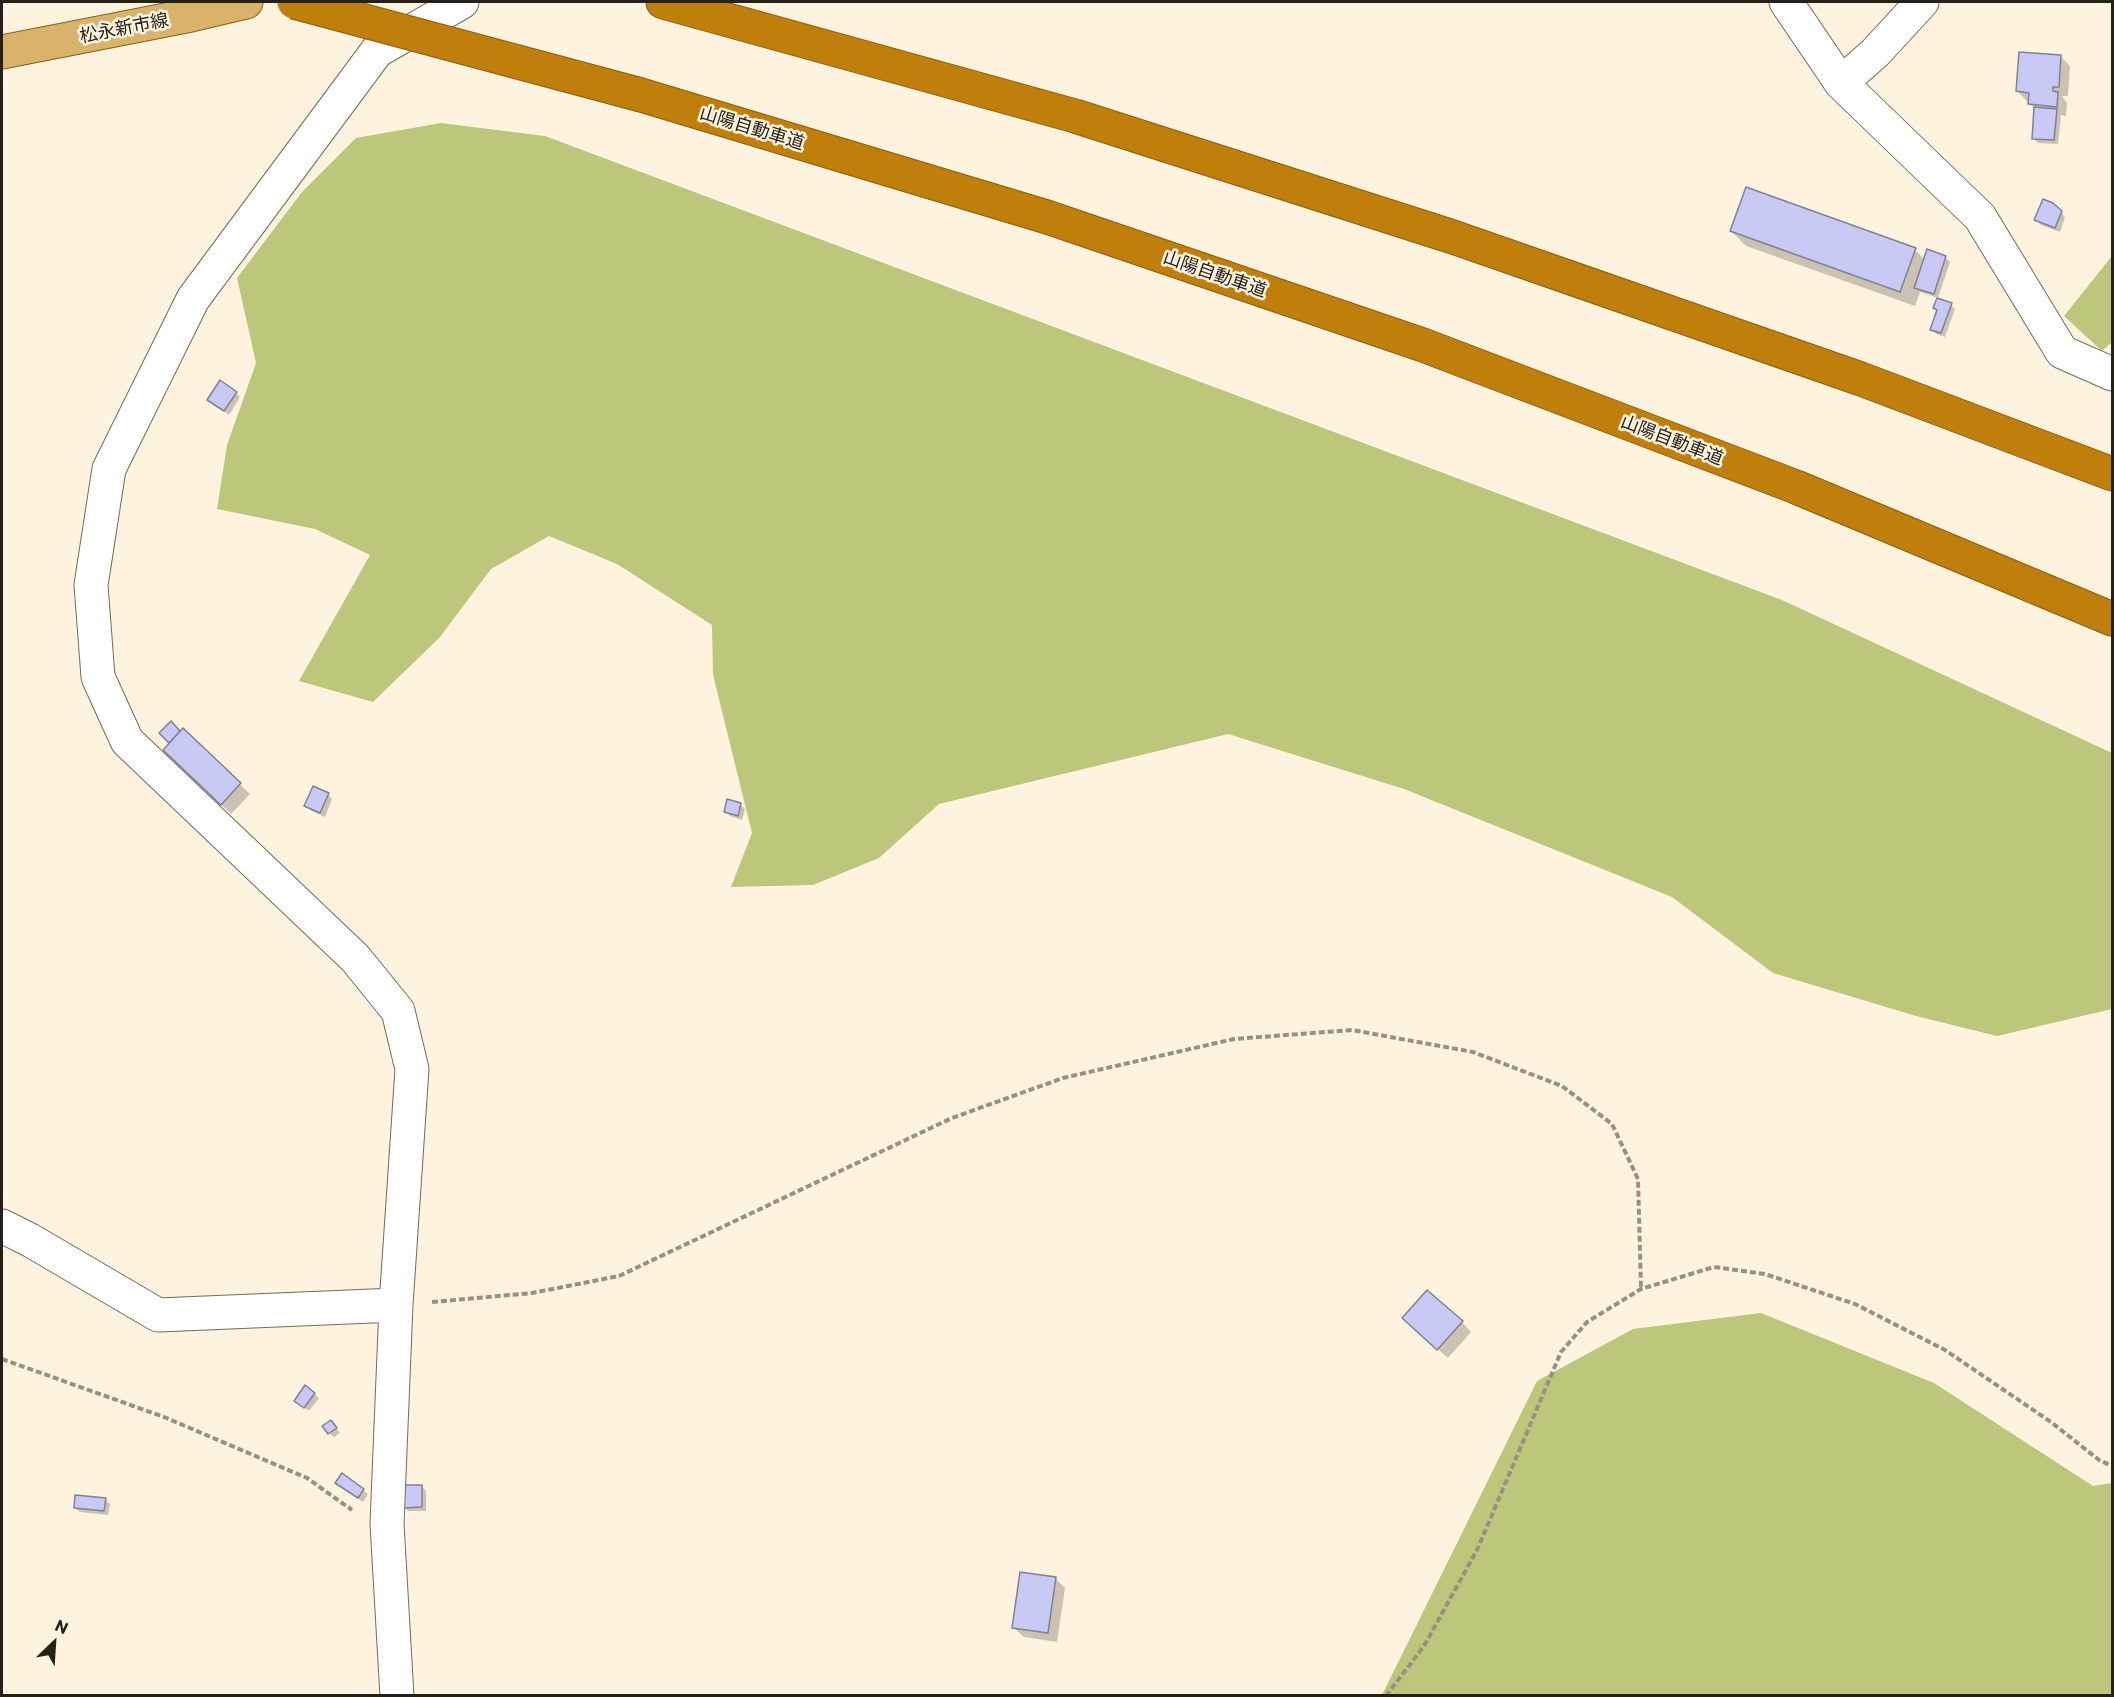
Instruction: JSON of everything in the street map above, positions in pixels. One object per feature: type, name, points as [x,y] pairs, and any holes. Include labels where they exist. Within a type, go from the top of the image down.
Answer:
[{"type":"highway","name":"山陽自動車道","points":[[294,2],[641,95],[1047,217],[1423,345],[1796,487],[2112,619]]},
{"type":"highway","points":[[663,2],[1075,116],[1453,237],[1862,379],[2112,474]]},
{"type":"main road","name":"松永新市線","points":[[2,52],[246,2]]},
{"type":"street","points":[[397,1695],[387,1524],[396,1305],[412,1069],[398,1011],[355,958],[127,741],[98,677],[91,585],[110,470],[193,299],[377,51],[462,2]]},
{"type":"street","points":[[1786,2],[1841,83],[1980,217],[2062,352],[2112,374]]},
{"type":"street","points":[[1841,83],[1875,53],[1922,2]]},
{"type":"street","points":[[2,1226],[158,1315],[396,1305]]},
{"type":"path","points":[[396,1305],[532,1293],[619,1276],[952,1118],[1063,1078],[1234,1039],[1352,1030],[1473,1052],[1562,1086],[1612,1124],[1638,1179],[1641,1289]]},
{"type":"path","points":[[1386,1695],[1424,1646],[1477,1550],[1561,1352],[1587,1322],[1641,1289],[1714,1267],[1765,1274],[1855,1304],[1945,1350],[2051,1422],[2099,1460],[2112,1466]]},
{"type":"path","points":[[2,1359],[164,1417],[307,1478],[374,1525],[387,1524]]},
{"type":"green space","points":[[441,123],[545,136],[1782,600],[2112,753],[2112,1009],[1997,1036],[1916,1016],[1773,973],[1672,897],[1404,789],[1228,734],[939,804],[879,858],[813,885],[731,887],[752,833],[713,675],[712,625],[617,564],[549,536],[491,569],[440,637],[373,702],[299,681],[370,555],[315,529],[217,509],[227,445],[256,363],[237,278],[302,192],[356,138]]},
{"type":"green space","points":[[2112,256],[2112,342],[2102,351],[2064,316]]},
{"type":"green space","points":[[1761,1313],[1934,1383],[2093,1486],[2112,1483],[2112,1695],[1382,1695],[1537,1381],[1633,1329]]},
{"type":"building","points":[[2019,52],[2061,55],[2059,87],[2053,87],[2053,91],[2058,92],[2057,107],[2028,104],[2029,93],[2016,91]]},
{"type":"building","points":[[2034,107],[2057,109],[2054,140],[2032,139]]},
{"type":"building","points":[[1746,187],[1916,248],[1900,292],[1730,231]]},
{"type":"building","points":[[2043,199],[2053,203],[2062,211],[2055,228],[2034,220]]},
{"type":"building","points":[[1927,249],[1946,256],[1934,294],[1914,288]]},
{"type":"building","points":[[1937,298],[1952,303],[1941,333],[1930,330],[1937,310],[1933,308]]},
{"type":"building","points":[[220,380],[237,392],[224,411],[207,400]]},
{"type":"building","points":[[171,721],[180,731],[169,743],[159,733]]},
{"type":"building","points":[[183,728],[241,783],[221,805],[163,750]]},
{"type":"building","points":[[313,786],[329,793],[320,813],[304,806]]},
{"type":"building","points":[[727,799],[741,803],[738,816],[724,812]]},
{"type":"building","points":[[1427,1290],[1463,1321],[1437,1350],[1402,1318]]},
{"type":"building","points":[[305,1385],[315,1393],[304,1408],[294,1401]]},
{"type":"building","points":[[331,1420],[337,1428],[328,1434],[322,1426]]},
{"type":"building","points":[[342,1473],[364,1489],[358,1498],[335,1483]]},
{"type":"building","points":[[402,1485],[422,1485],[422,1507],[402,1508]]},
{"type":"building","points":[[75,1495],[106,1498],[104,1511],[74,1508]]},
{"type":"building","points":[[1020,1572],[1056,1577],[1048,1633],[1012,1628]]}]
